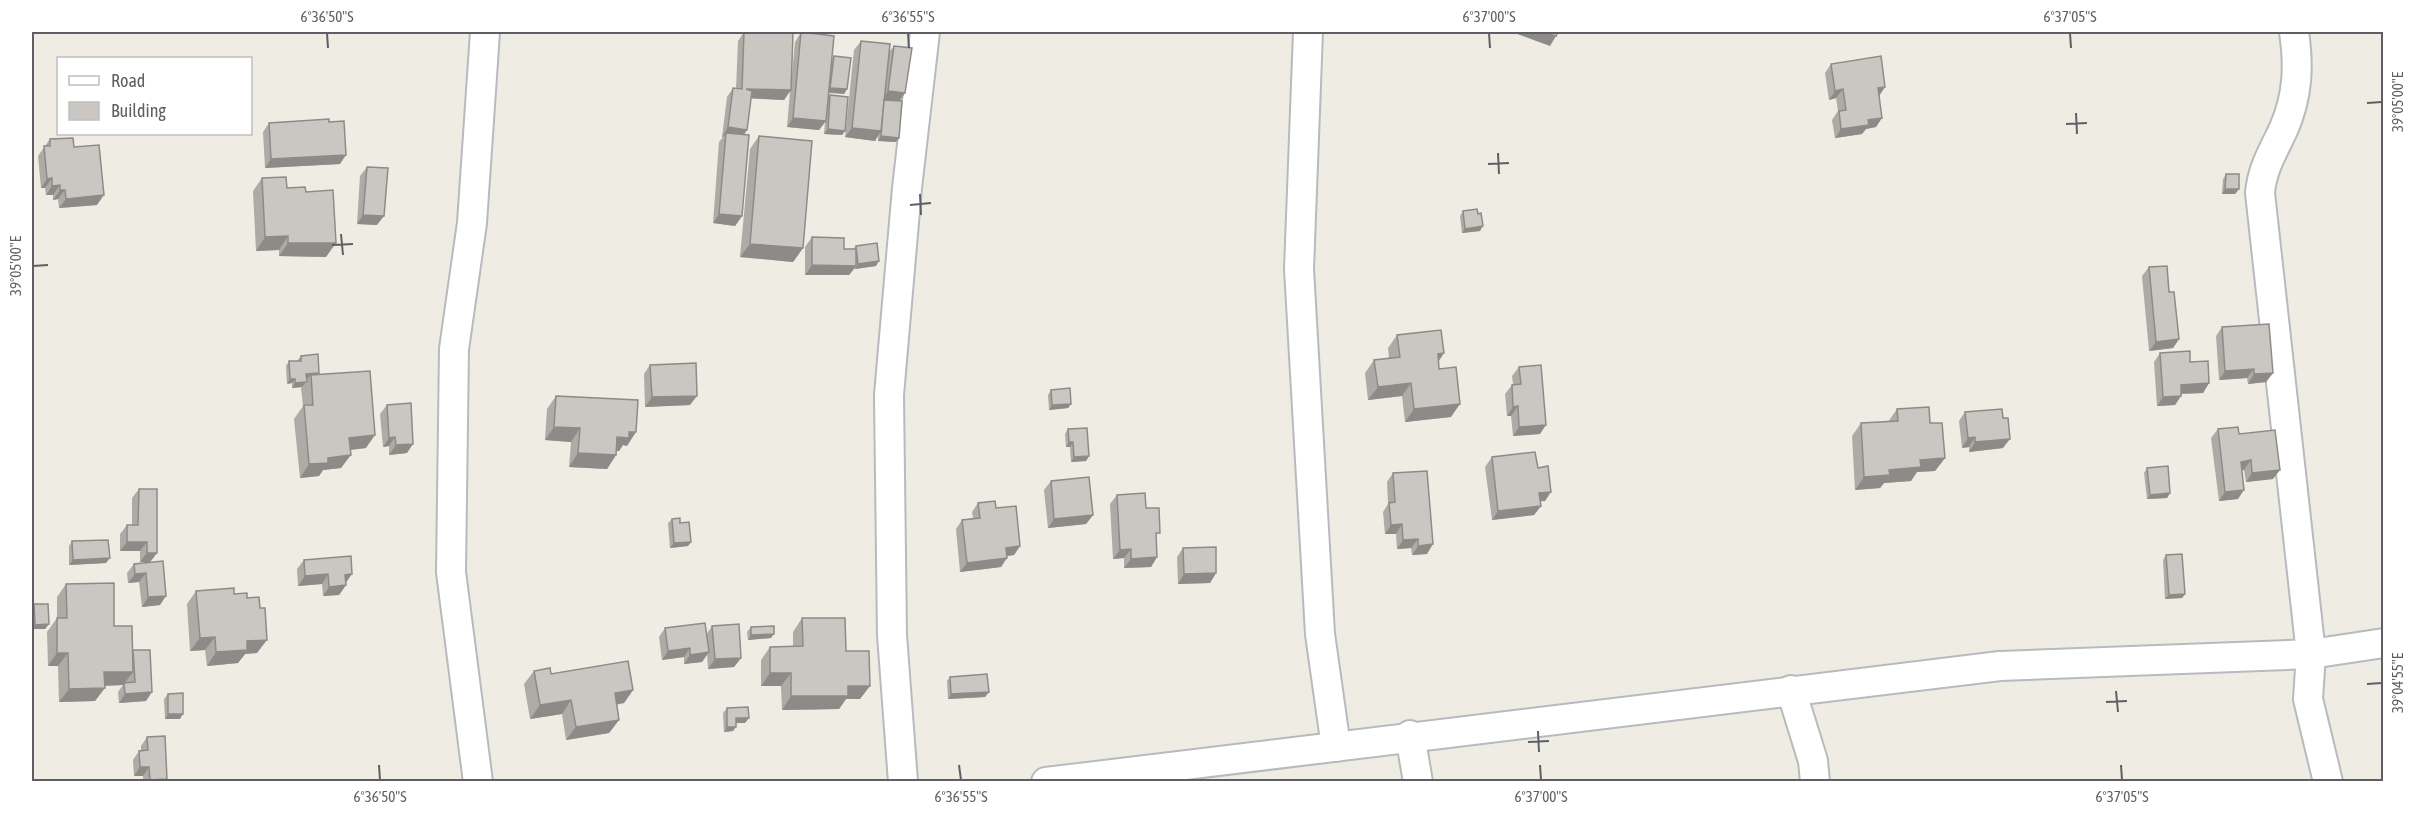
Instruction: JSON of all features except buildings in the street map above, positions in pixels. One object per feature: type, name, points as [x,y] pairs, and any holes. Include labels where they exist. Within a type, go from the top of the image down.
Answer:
[{"type":"street","points":[[478,782],[451,572],[454,349],[472,223],[485,32]]},
{"type":"street","points":[[903,782],[892,635],[888,395],[907,188],[925,32]]},
{"type":"street","points":[[1308,32],[1299,269],[1320,634],[1336,747]]},
{"type":"street","points":[[2294,32],[2298,77],[2287,121],[2264,169],[2260,193],[2311,654],[2308,699],[2328,782]]},
{"type":"street","points":[[1046,782],[1336,747],[1410,735],[2000,666],[2311,654],[2384,644]]},
{"type":"street","points":[[1791,690],[1813,761],[1815,782]]},
{"type":"street","points":[[1410,735],[1418,782]]}]
